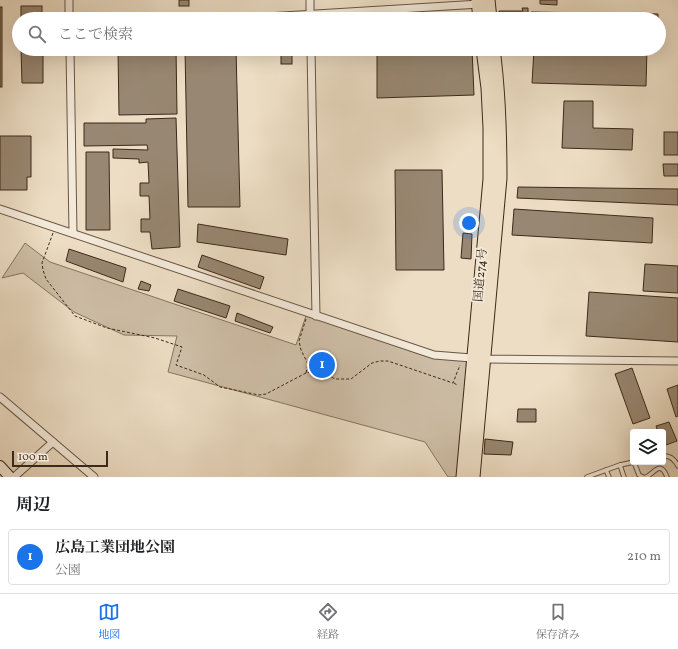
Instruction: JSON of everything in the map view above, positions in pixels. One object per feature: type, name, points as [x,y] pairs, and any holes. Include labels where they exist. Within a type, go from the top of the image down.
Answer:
[{"type":"highway","points":[[481,12],[483,2]]},
{"type":"highway","points":[[483,2],[487,12]]},
{"type":"highway","name":"国道274号","points":[[473,477],[490,179],[488,94],[484,56]]},
{"type":"highway","name":"国道274号","points":[[463,477],[479,359],[500,178],[498,85],[494,56]]},
{"type":"street","points":[[69,0],[69,12]]},
{"type":"street","points":[[310,0],[310,12]]},
{"type":"street","points":[[368,12],[483,2]]},
{"type":"street","points":[[70,56],[73,233]]},
{"type":"street","points":[[311,56],[316,316]]},
{"type":"street","points":[[0,209],[434,355],[479,359],[678,362]]},
{"type":"street","points":[[0,397],[94,477]]},
{"type":"street","points":[[14,477],[53,442]]},
{"type":"street","points":[[0,466],[10,477]]},
{"type":"lane","points":[[666,456],[671,457],[676,461],[678,466]]},
{"type":"lane","points":[[587,477],[597,475],[606,470],[630,463]]},
{"type":"lane","points":[[620,465],[624,477]]},
{"type":"lane","points":[[635,465],[639,475],[644,477],[649,476],[653,470],[657,468],[665,472],[667,477]]},
{"type":"lane","points":[[606,470],[609,477]]},
{"type":"path","points":[[55,227],[42,263],[43,270],[46,279],[72,312],[79,318],[107,328],[155,338],[182,347],[176,365],[204,375],[220,387],[259,395],[266,394],[306,373],[319,370]]},
{"type":"path","points":[[308,313],[299,341],[300,350],[308,364],[335,379],[351,379],[372,363],[380,361],[388,362],[457,385]]},
{"type":"path","points":[[306,373],[308,364]]},
{"type":"path","points":[[453,383],[460,365]]},
{"type":"shaded area","points":[[25,243],[50,262],[296,345],[307,313],[434,355],[474,359],[463,477],[448,477],[425,442],[168,372],[177,336],[124,335],[74,312],[23,273],[2,278]]},
{"type":"building","points":[[179,0],[189,0],[189,6],[179,6]]},
{"type":"building","points":[[540,0],[557,0],[557,5],[540,4]]},
{"type":"building","points":[[21,6],[42,6],[42,12],[21,12]]},
{"type":"building","points":[[0,7],[2,7],[2,87],[0,87]]},
{"type":"building","points":[[522,8],[528,8],[528,12],[499,12],[499,11],[523,11]]},
{"type":"building","points":[[21,56],[43,56],[43,83],[22,83]]},
{"type":"building","points":[[118,56],[176,56],[177,114],[119,115]]},
{"type":"building","points":[[185,56],[236,56],[240,207],[188,207]]},
{"type":"building","points":[[281,56],[292,56],[292,64],[281,64]]},
{"type":"building","points":[[377,56],[472,56],[474,95],[377,98]]},
{"type":"building","points":[[534,56],[647,56],[646,86],[532,83]]},
{"type":"building","points":[[564,101],[593,101],[593,128],[633,129],[632,150],[562,148]]},
{"type":"building","points":[[176,118],[180,247],[152,249],[150,232],[141,232],[141,219],[150,219],[149,196],[140,196],[140,183],[149,183],[148,162],[139,163],[139,159],[113,158],[113,149],[148,150],[147,145],[84,146],[84,123],[146,123],[146,119]]},
{"type":"building","points":[[664,132],[678,132],[678,155],[664,155]]},
{"type":"building","points":[[0,136],[31,136],[31,177],[27,177],[27,190],[0,190]]},
{"type":"building","points":[[86,152],[109,152],[110,230],[86,230]]},
{"type":"building","points":[[663,164],[678,164],[678,176],[664,176]]},
{"type":"building","points":[[395,170],[442,170],[444,270],[396,270]]},
{"type":"building","points":[[518,187],[678,189],[678,205],[517,198]]},
{"type":"building","points":[[514,209],[653,218],[652,243],[512,235]]},
{"type":"building","points":[[198,224],[288,239],[286,255],[197,242]]},
{"type":"building","points":[[463,233],[472,234],[471,259],[461,258]]},
{"type":"building","points":[[69,249],[126,268],[123,282],[66,261]]},
{"type":"building","points":[[202,255],[264,277],[260,289],[198,267]]},
{"type":"building","points":[[645,264],[678,266],[678,293],[643,291]]},
{"type":"building","points":[[141,281],[151,285],[149,291],[138,289]]},
{"type":"building","points":[[178,289],[230,306],[226,318],[174,301]]},
{"type":"building","points":[[589,292],[678,298],[678,342],[586,336]]},
{"type":"building","points":[[237,313],[273,327],[270,333],[235,321]]},
{"type":"building","points":[[632,368],[650,418],[633,424],[615,374]]},
{"type":"building","points":[[678,385],[678,416],[676,417],[667,389]]},
{"type":"building","points":[[518,409],[536,409],[536,422],[517,422]]},
{"type":"building","points":[[669,422],[677,441],[666,445],[666,429],[657,429],[656,426]]},
{"type":"building","points":[[485,439],[513,442],[511,455],[484,454]]},
{"type":"place","name":"広島工業団地公園","points":[[322,365]]}]
